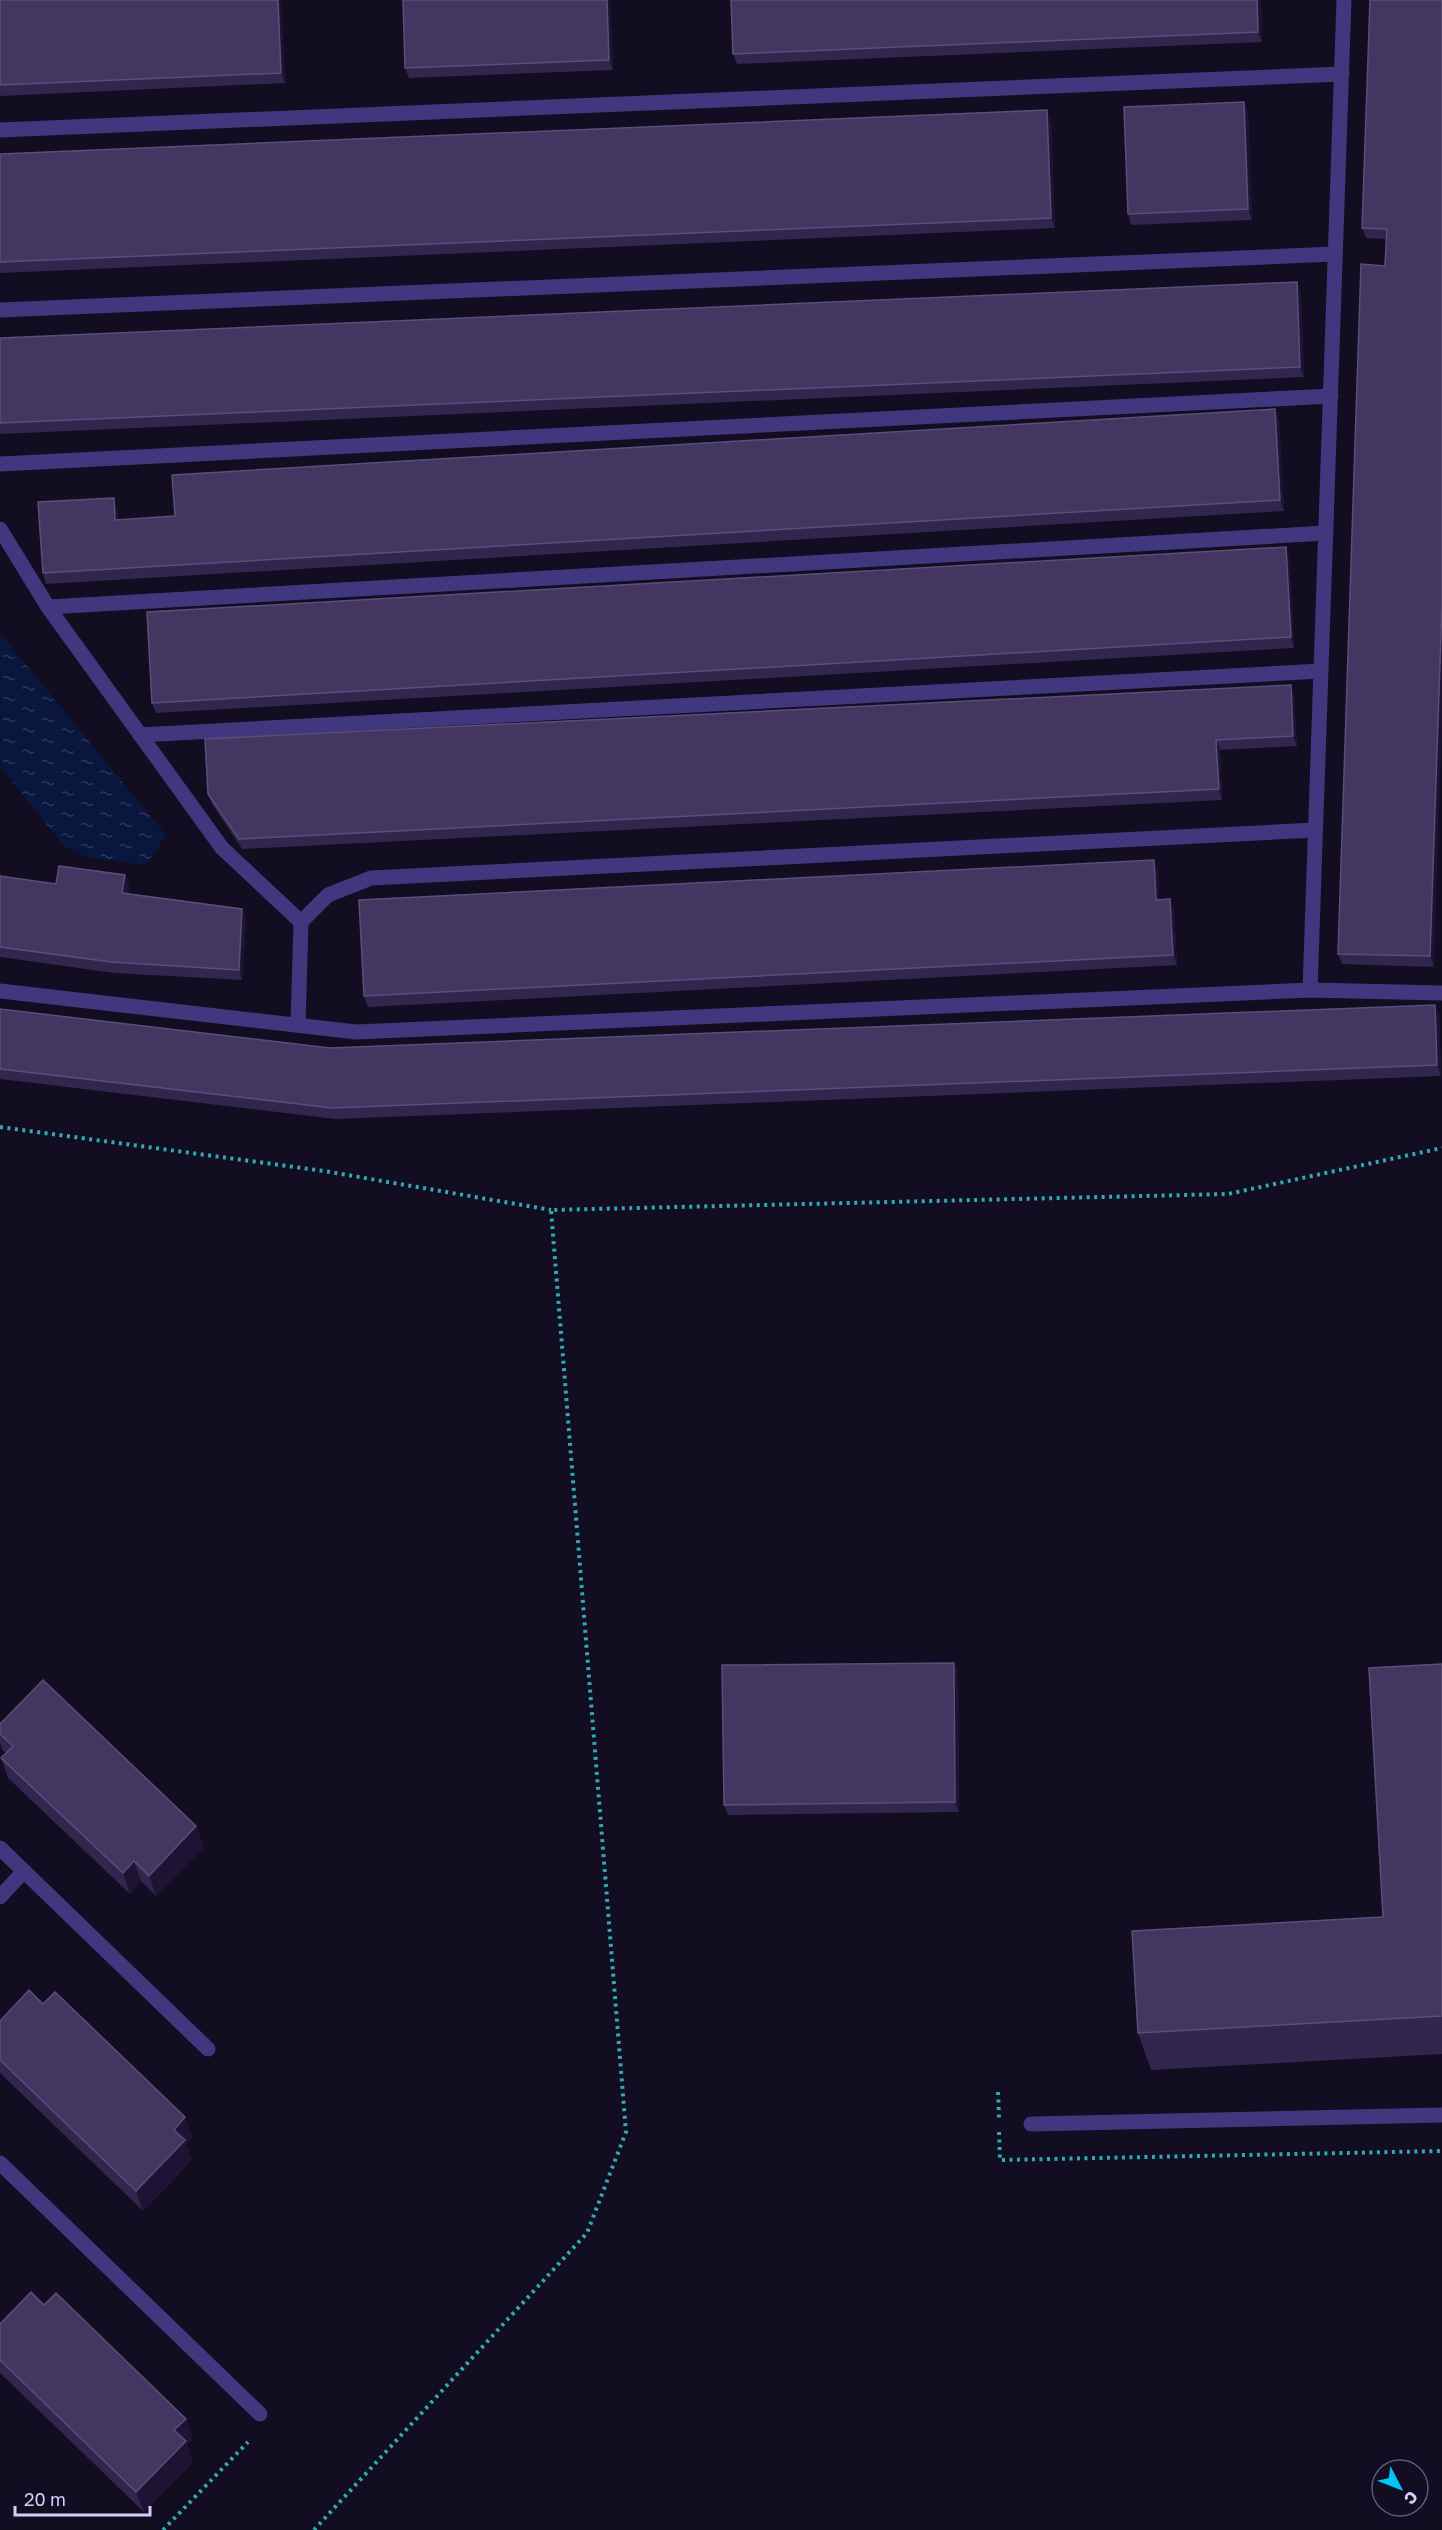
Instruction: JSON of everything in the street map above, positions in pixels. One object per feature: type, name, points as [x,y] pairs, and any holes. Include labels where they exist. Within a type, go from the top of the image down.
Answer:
[{"type":"street","points":[[1310,990],[1344,0]]},
{"type":"street","points":[[0,130],[1342,74]]},
{"type":"street","points":[[0,310],[1335,254]]},
{"type":"street","points":[[0,464],[1331,396]]},
{"type":"street","points":[[0,529],[48,607],[222,848],[301,922]]},
{"type":"street","points":[[48,607],[1326,533]]},
{"type":"street","points":[[140,735],[1321,671]]},
{"type":"street","points":[[298,1026],[301,922],[328,895],[372,878],[1316,830]]},
{"type":"street","points":[[0,992],[356,1032],[1310,990],[1442,993]]},
{"type":"street","points":[[0,1848],[208,2049]]},
{"type":"street","points":[[0,1897],[24,1871]]},
{"type":"street","points":[[1031,2124],[1442,2115]]},
{"type":"street","points":[[0,2163],[260,2414]]},
{"type":"path","points":[[0,1127],[324,1171],[551,1210],[1228,1194],[1442,1148]]},
{"type":"path","points":[[314,2530],[587,2234],[626,2132],[551,1210]]},
{"type":"path","points":[[163,2530],[247,2443],[260,2414]]},
{"type":"water","points":[[0,633],[166,835],[146,865],[90,858],[65,847],[0,767]]},
{"type":"building","points":[[0,0],[278,0],[281,73],[0,85]]},
{"type":"building","points":[[403,0],[607,0],[609,60],[405,68]]},
{"type":"building","points":[[731,0],[1257,0],[1258,32],[733,54]]},
{"type":"building","points":[[1370,0],[1442,0],[1442,605],[1430,956],[1338,954],[1361,264],[1385,266],[1387,229],[1362,228]]},
{"type":"building","points":[[1244,102],[1248,209],[1128,214],[1124,107]]},
{"type":"building","points":[[1047,110],[1051,218],[0,262],[0,154]]},
{"type":"building","points":[[1297,282],[1300,367],[0,423],[0,338]]},
{"type":"building","points":[[1275,409],[1280,500],[43,573],[38,502],[114,498],[115,520],[175,516],[172,475]]},
{"type":"building","points":[[1286,547],[1291,637],[152,703],[147,612]]},
{"type":"building","points":[[1291,685],[1293,736],[1216,740],[1219,789],[239,839],[208,794],[205,739]]},
{"type":"building","points":[[1154,860],[1156,900],[1170,899],[1173,955],[364,996],[359,900]]},
{"type":"building","points":[[59,866],[125,875],[122,893],[242,909],[239,970],[111,962],[0,947],[0,876],[56,884]]},
{"type":"building","points":[[1435,1005],[1437,1065],[332,1108],[0,1069],[0,1009],[330,1048]]},
{"type":"building","points":[[954,1663],[955,1802],[724,1805],[722,1665]]},
{"type":"building","points":[[1442,1664],[1442,2016],[1138,2033],[1132,1931],[1383,1917],[1369,1668]]},
{"type":"building","points":[[43,1680],[196,1826],[149,1876],[134,1861],[123,1873],[1,1758],[13,1746],[0,1734],[0,1724]]},
{"type":"building","points":[[29,1990],[43,2004],[55,1992],[185,2117],[174,2130],[185,2140],[136,2191],[0,2060],[0,2021]]},
{"type":"building","points":[[31,2292],[44,2305],[56,2293],[186,2419],[174,2430],[186,2441],[136,2492],[0,2360],[0,2324]]}]
